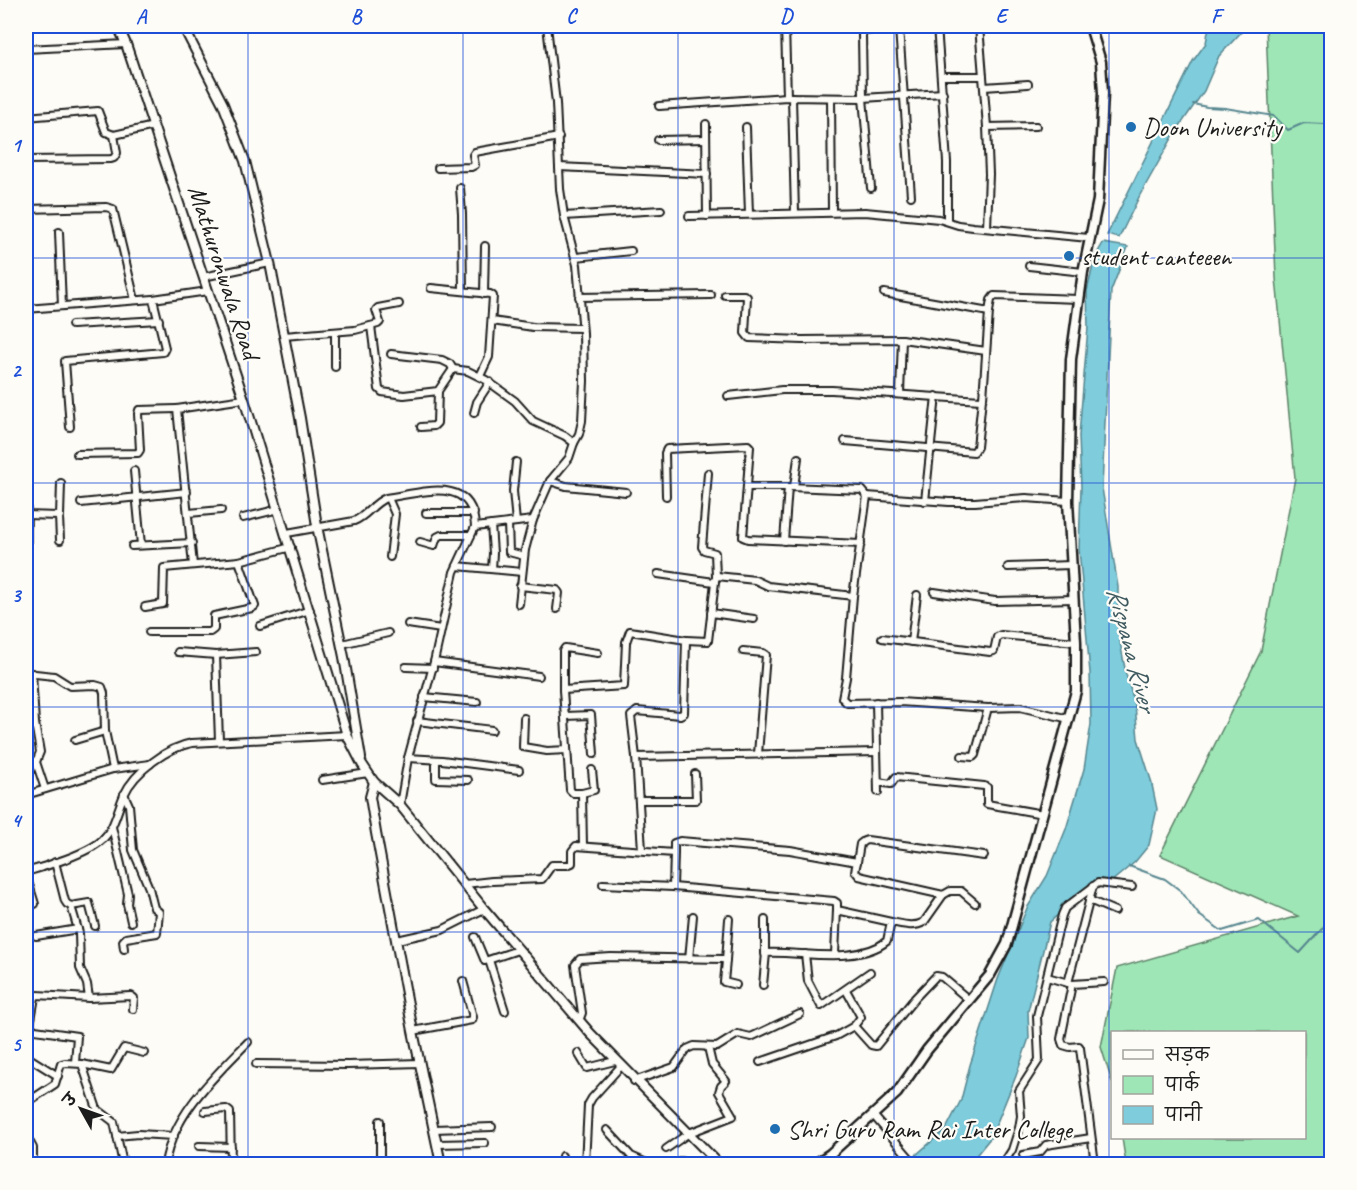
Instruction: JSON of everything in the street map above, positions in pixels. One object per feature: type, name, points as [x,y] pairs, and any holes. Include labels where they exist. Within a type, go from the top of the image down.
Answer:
[{"type":"main road","points":[[815,1164],[830,1154],[897,1094],[927,1050],[990,975],[1007,944],[1076,691],[1076,642],[1068,501],[1071,359],[1078,299],[1098,200],[1103,93],[1101,62],[1090,26]]},
{"type":"street","name":"Mathuronwala Road","points":[[118,26],[154,126],[244,399],[347,735],[362,764],[374,782],[400,805],[483,909],[579,1021],[634,1080],[690,1132],[719,1164]]},
{"type":"street","points":[[183,26],[223,104],[245,161],[270,263],[300,418],[317,526],[342,644],[362,764]]},
{"type":"street","points":[[519,604],[524,556],[533,520],[550,481],[566,464],[579,434],[584,381],[576,257],[564,216],[559,167],[559,137],[547,26]]},
{"type":"street","points":[[785,26],[795,213]]},
{"type":"street","points":[[871,188],[863,98],[862,33],[870,29],[888,27],[937,26],[947,162],[947,221]]},
{"type":"street","points":[[979,26],[989,174],[987,228]]},
{"type":"street","points":[[899,28],[911,196]]},
{"type":"street","points":[[26,49],[126,44]]},
{"type":"street","points":[[942,76],[983,76]]},
{"type":"street","points":[[984,87],[1028,84]]},
{"type":"street","points":[[659,106],[790,97],[863,98],[943,93]]},
{"type":"street","points":[[831,98],[832,212]]},
{"type":"street","points":[[26,117],[98,111],[106,132],[114,135],[154,126]]},
{"type":"street","points":[[706,124],[707,216]]},
{"type":"street","points":[[987,127],[1036,126]]},
{"type":"street","points":[[747,127],[749,214]]},
{"type":"street","points":[[26,160],[114,158],[117,153],[114,135]]},
{"type":"street","points":[[438,168],[473,167],[475,152],[559,137]]},
{"type":"street","points":[[658,140],[706,139]]},
{"type":"street","points":[[559,167],[706,174]]},
{"type":"street","points":[[460,188],[462,291]]},
{"type":"street","points":[[26,209],[106,207],[113,209],[135,300]]},
{"type":"street","points":[[564,216],[661,210]]},
{"type":"street","points":[[689,216],[883,213],[939,219],[958,225],[1089,238]]},
{"type":"street","points":[[58,232],[62,306]]},
{"type":"street","points":[[484,294],[485,246]]},
{"type":"street","points":[[576,257],[631,251]]},
{"type":"street","points":[[203,277],[270,263]]},
{"type":"street","points":[[1029,266],[1083,272]]},
{"type":"street","points":[[431,288],[493,296],[489,357],[480,376]]},
{"type":"street","points":[[26,309],[153,299],[208,291]]},
{"type":"street","points":[[885,292],[989,312]]},
{"type":"street","points":[[579,297],[711,295]]},
{"type":"street","points":[[725,295],[747,297],[745,333],[747,337],[802,340],[902,339],[986,351]]},
{"type":"street","points":[[845,441],[975,451],[978,447],[992,297],[997,295],[1078,299]]},
{"type":"street","points":[[70,427],[65,361],[163,352],[165,348],[153,299]]},
{"type":"street","points":[[284,336],[335,332],[371,326],[380,323],[376,310],[378,308],[399,304]]},
{"type":"street","points":[[72,325],[159,320]]},
{"type":"street","points":[[492,321],[533,327],[582,328]]},
{"type":"street","points":[[371,326],[379,390],[404,395],[438,391]]},
{"type":"street","points":[[335,332],[335,368]]},
{"type":"street","points":[[900,394],[902,339]]},
{"type":"street","points":[[391,354],[442,360],[450,363],[453,369]]},
{"type":"street","points":[[453,369],[468,371],[490,382],[515,401],[533,420],[574,443]]},
{"type":"street","points":[[420,427],[434,426],[437,423],[438,391],[453,369]]},
{"type":"street","points":[[474,413],[477,402],[490,382]]},
{"type":"street","points":[[728,396],[799,390],[982,399]]},
{"type":"street","points":[[925,501],[936,396]]},
{"type":"street","points":[[77,454],[138,453],[140,450],[138,412],[141,410],[177,409],[244,399]]},
{"type":"street","points":[[26,400],[27,560]]},
{"type":"street","points":[[177,409],[193,565]]},
{"type":"street","points":[[666,496],[664,453],[670,447],[748,445],[750,447],[748,487],[743,537],[861,544]]},
{"type":"street","points":[[784,541],[791,487],[798,458]]},
{"type":"street","points":[[516,462],[513,491],[516,522]]},
{"type":"street","points":[[134,471],[141,545]]},
{"type":"street","points":[[564,690],[624,686],[626,642],[630,631],[686,640],[708,641],[715,579],[715,553],[704,550],[702,547],[708,473]]},
{"type":"street","points":[[550,481],[566,486],[626,492]]},
{"type":"street","points":[[60,540],[61,483]]},
{"type":"street","points":[[748,487],[862,490],[867,496],[925,501],[975,502],[1026,498],[1068,501]]},
{"type":"street","points":[[286,533],[360,519],[380,501],[388,498],[439,490],[450,491],[466,499],[474,513],[475,527],[457,566],[434,665],[408,758],[400,805]]},
{"type":"street","points":[[81,503],[187,492]]},
{"type":"street","points":[[867,496],[842,698],[847,703],[925,702],[988,708],[1020,707],[1069,719]]},
{"type":"street","points":[[388,498],[395,514],[390,557]]},
{"type":"street","points":[[243,518],[279,509]]},
{"type":"street","points":[[189,513],[221,510]]},
{"type":"street","points":[[426,513],[474,513]]},
{"type":"street","points":[[26,515],[60,516]]},
{"type":"street","points":[[475,527],[533,520]]},
{"type":"street","points":[[508,523],[509,552],[524,556]]},
{"type":"street","points":[[491,525],[492,569]]},
{"type":"street","points":[[420,542],[434,546],[437,537],[441,535],[471,535]]},
{"type":"street","points":[[132,546],[192,543]]},
{"type":"street","points":[[145,607],[163,604],[164,568],[239,561],[291,547]]},
{"type":"street","points":[[149,632],[210,632],[214,629],[213,618],[216,615],[254,607],[239,561]]},
{"type":"street","points":[[1008,567],[1072,565]]},
{"type":"street","points":[[457,566],[522,572]]},
{"type":"street","points":[[658,574],[755,580],[768,586],[853,596]]},
{"type":"street","points":[[520,586],[557,590],[559,593],[557,609]]},
{"type":"street","points":[[934,592],[996,601],[1073,599]]},
{"type":"street","points":[[911,642],[916,595]]},
{"type":"street","points":[[260,626],[310,610]]},
{"type":"street","points":[[711,613],[754,619]]},
{"type":"street","points":[[408,624],[441,629]]},
{"type":"street","points":[[342,644],[388,633]]},
{"type":"street","points":[[882,638],[990,652],[994,651],[996,637],[1001,635],[1076,642]]},
{"type":"street","points":[[642,850],[632,713],[638,711],[680,715],[686,710],[686,640]]},
{"type":"street","points":[[592,770],[594,790],[573,793],[570,790],[567,750],[563,649],[598,653]]},
{"type":"street","points":[[743,651],[766,655],[758,754]]},
{"type":"street","points":[[178,652],[216,655],[256,652]]},
{"type":"street","points":[[216,655],[219,741]]},
{"type":"street","points":[[406,666],[434,665],[539,676]]},
{"type":"street","points":[[45,789],[36,762],[40,752],[29,673],[54,676],[70,686],[102,687],[105,731],[113,769]]},
{"type":"street","points":[[424,698],[477,702]]},
{"type":"street","points":[[876,702],[878,792]]},
{"type":"street","points":[[962,756],[973,757],[975,755],[988,708]]},
{"type":"street","points":[[565,716],[591,715],[594,754]]},
{"type":"street","points":[[524,718],[523,747],[540,750],[567,750]]},
{"type":"street","points":[[417,721],[492,730]]},
{"type":"street","points":[[75,740],[105,731]]},
{"type":"street","points":[[35,904],[26,874],[103,840],[112,826],[128,788],[151,764],[183,744],[347,735]]},
{"type":"street","points":[[636,757],[877,752]]},
{"type":"street","points":[[408,758],[519,770]]},
{"type":"street","points":[[436,760],[436,779],[468,780]]},
{"type":"street","points":[[26,795],[113,769],[151,764]]},
{"type":"street","points":[[322,780],[368,773]]},
{"type":"street","points":[[639,800],[696,800],[695,774]]},
{"type":"street","points":[[878,782],[891,784],[896,777],[984,786],[987,788],[987,804],[1043,814]]},
{"type":"street","points":[[374,782],[370,797],[413,1031],[441,1164]]},
{"type":"street","points":[[582,793],[584,846]]},
{"type":"street","points":[[124,794],[129,805],[134,850],[149,888],[154,909],[159,912],[158,933],[126,938],[123,941],[124,949]]},
{"type":"street","points":[[112,826],[128,894],[127,904],[131,922]]},
{"type":"street","points":[[943,895],[859,876],[855,873],[860,844],[864,840],[984,856]]},
{"type":"street","points":[[673,887],[674,843],[680,841],[790,850],[857,862]]},
{"type":"street","points":[[465,884],[542,879],[552,865],[567,866],[572,863],[574,848],[584,846],[674,853]]},
{"type":"street","points":[[55,862],[67,904],[71,906],[78,929],[80,968],[87,984],[89,998]]},
{"type":"street","points":[[1004,1164],[1012,1150],[1021,1121],[1019,1091],[1039,1060],[1037,1016],[1063,911],[1093,886],[1102,883],[1132,887]]},
{"type":"street","points":[[603,884],[673,887],[834,901],[837,903],[835,954]]},
{"type":"street","points":[[1056,1164],[1094,1162],[1080,1048],[1078,1046],[1067,1047],[1063,1045],[1061,1039],[1070,983],[1093,886]]},
{"type":"street","points":[[837,910],[920,925],[943,895],[950,891],[961,891],[975,903]]},
{"type":"street","points":[[1089,900],[1115,911]]},
{"type":"street","points":[[71,906],[88,902],[95,926]]},
{"type":"street","points":[[397,940],[442,930],[483,909]]},
{"type":"street","points":[[689,959],[693,916]]},
{"type":"street","points":[[729,919],[724,982],[736,985]]},
{"type":"street","points":[[763,985],[765,920]]},
{"type":"street","points":[[765,954],[767,952],[861,953],[884,944],[889,937],[891,921]]},
{"type":"street","points":[[36,936],[78,929]]},
{"type":"street","points":[[475,937],[483,960],[518,950]]},
{"type":"street","points":[[805,954],[808,981],[821,1006],[870,972]]},
{"type":"street","points":[[579,1021],[582,1013],[575,965],[578,960],[611,957],[726,960]]},
{"type":"street","points":[[489,960],[505,1011]]},
{"type":"street","points":[[854,1026],[872,1045],[876,1046],[915,998],[939,975],[968,999]]},
{"type":"street","points":[[1047,977],[1070,983],[1104,982]]},
{"type":"street","points":[[413,1031],[472,1020],[464,981]]},
{"type":"street","points":[[760,1062],[836,1036],[854,1026],[861,1017],[846,990]]},
{"type":"street","points":[[26,995],[89,998],[131,996],[134,998],[134,1009]]},
{"type":"street","points":[[36,996],[31,1027],[35,1030],[77,1036],[78,1064],[97,1109],[114,1122],[123,1164]]},
{"type":"street","points":[[634,1080],[674,1067],[687,1049],[694,1046],[717,1047],[738,1034],[747,1038],[755,1036],[800,1014]]},
{"type":"street","points":[[165,1164],[174,1136],[192,1102],[248,1042]]},
{"type":"street","points":[[666,1149],[690,1132],[733,1116],[719,1092],[726,1081],[712,1064],[708,1047]]},
{"type":"street","points":[[26,1104],[51,1087],[58,1076],[61,1064],[78,1064],[111,1070],[124,1048],[144,1053]]},
{"type":"street","points":[[578,1053],[587,1068],[618,1063]]},
{"type":"street","points":[[26,1056],[58,1076]]},
{"type":"street","points":[[256,1064],[420,1063]]},
{"type":"street","points":[[585,1164],[588,1105],[618,1063]]},
{"type":"street","points":[[204,1111],[226,1109],[230,1112],[231,1164]]},
{"type":"street","points":[[873,1115],[915,1164]]},
{"type":"street","points":[[380,1122],[380,1164]]},
{"type":"street","points":[[434,1129],[492,1127]]},
{"type":"street","points":[[607,1130],[631,1156],[649,1164]]},
{"type":"street","points":[[117,1136],[138,1134],[174,1136]]},
{"type":"street","points":[[26,1135],[34,1153],[26,1163]]},
{"type":"street","points":[[1023,1155],[1040,1152],[1046,1145],[1091,1138]]},
{"type":"street","points":[[437,1144],[485,1143]]},
{"type":"street","points":[[199,1146],[231,1147]]},
{"type":"street","points":[[562,1155],[563,1164]]},
{"type":"green space","points":[[1266,26],[1331,26],[1331,1164],[1126,1164],[1122,1139],[1306,1139],[1306,1031],[1111,1031],[1111,1079],[1101,1047],[1117,968],[1298,916],[1160,855],[1261,651],[1295,478],[1276,278]]},
{"type":"water","points":[[1209,26],[1247,26],[1219,56],[1204,91],[1175,133],[1119,238],[1107,235],[1193,61],[1206,43]]},
{"type":"water","points":[[1103,243],[1128,247],[1111,291],[1102,488],[1118,587],[1118,631],[1126,674],[1135,705],[1138,739],[1151,780],[1157,809],[1149,845],[1135,862],[1111,882],[1098,879],[1050,922],[1028,1011],[1029,1038],[991,1137],[969,1164],[911,1164],[917,1154],[946,1129],[961,1100],[998,979],[1027,908],[1047,876],[1066,829],[1084,769],[1091,724],[1090,673],[1079,549],[1081,487],[1079,436],[1088,327],[1087,291],[1095,257]]},
{"type":"waterway","points":[[1193,104],[1274,116],[1288,130],[1304,123],[1324,124],[1332,120]]},
{"type":"waterway","points":[[1129,866],[1165,879],[1181,891],[1199,915],[1222,931],[1259,920],[1300,953],[1332,918]]},
{"type":"place","name":"Doon University","points":[[1131,127]]},
{"type":"place","name":"student canteeen","points":[[1069,256]]},
{"type":"place","name":"Shri Guru Ram Rai Inter College","points":[[775,1129]]},
{"type":"water label","name":"Rispana River","points":[[1132,649]]}]
